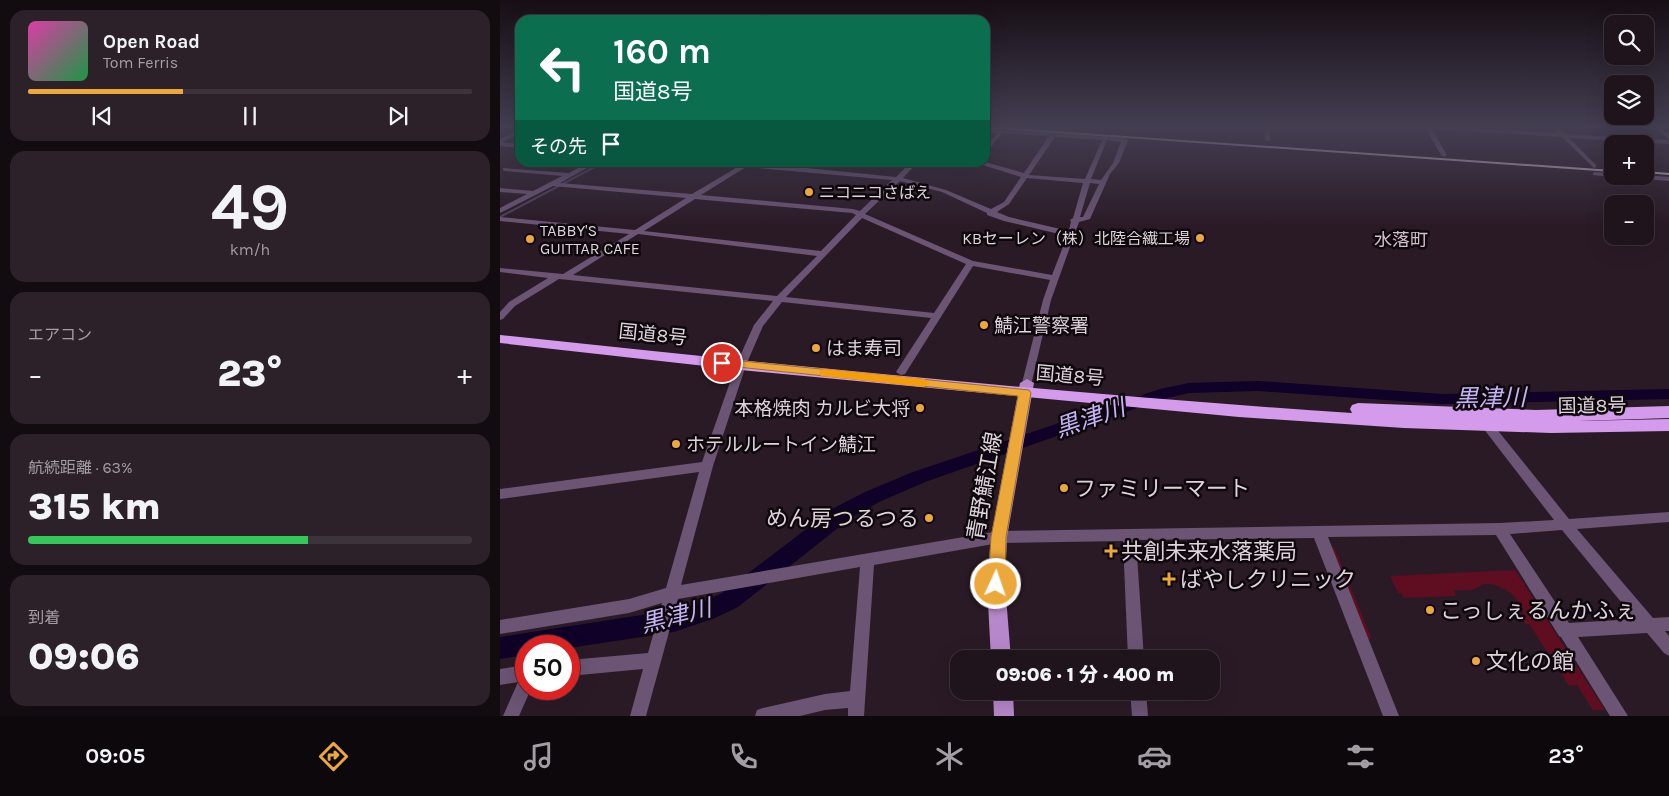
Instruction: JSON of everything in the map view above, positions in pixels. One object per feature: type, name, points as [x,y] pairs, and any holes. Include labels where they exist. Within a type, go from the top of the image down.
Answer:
[{"type":"highway","name":"国道8号","points":[[500,331],[743,360],[1026,388],[1123,392],[1296,406],[1536,416],[1669,412]]},
{"type":"highway","name":"国道8号","points":[[500,339],[901,372],[1102,399],[1171,405],[1404,422],[1551,427],[1669,425]]},
{"type":"main road","name":"青野鯖江線","points":[[1000,650],[996,584],[999,537],[1010,465],[1026,388]]},
{"type":"main road","points":[[1003,700],[1004,716]]},
{"type":"street","points":[[990,213],[1007,203],[1037,159]]},
{"type":"street","points":[[1026,388],[1047,300],[1096,159]]},
{"type":"street","points":[[1074,220],[1086,219],[1107,174],[1118,159]]},
{"type":"street","points":[[1587,159],[1594,166]]},
{"type":"street","points":[[502,170],[515,164]]},
{"type":"street","points":[[990,166],[1025,177],[1104,182]]},
{"type":"street","points":[[500,211],[586,167]]},
{"type":"street","points":[[500,317],[512,304],[636,232],[742,167]]},
{"type":"street","points":[[778,167],[900,179],[944,190],[990,213],[1062,232],[1070,238]]},
{"type":"street","points":[[638,716],[707,466],[743,360],[759,325],[780,299],[822,254],[911,167]]},
{"type":"street","points":[[502,170],[571,175]]},
{"type":"street","points":[[1595,174],[1604,175]]},
{"type":"street","points":[[1654,178],[1669,179]]},
{"type":"street","points":[[553,184],[862,213],[972,263],[1055,278]]},
{"type":"street","points":[[500,190],[534,194]]},
{"type":"street","points":[[500,219],[636,232],[822,254]]},
{"type":"street","points":[[901,372],[972,263]]},
{"type":"street","points":[[500,270],[938,316]]},
{"type":"street","points":[[1487,424],[1567,526],[1669,648]]},
{"type":"street","points":[[500,494],[707,466]]},
{"type":"street","points":[[500,627],[670,599],[732,583],[999,537],[1500,529],[1567,526],[1669,517]]},
{"type":"street","points":[[1500,529],[1620,716]]},
{"type":"street","points":[[1319,532],[1391,716]]},
{"type":"street","points":[[1129,535],[1135,650]]},
{"type":"street","points":[[856,716],[867,560]]},
{"type":"street","points":[[1564,631],[1669,624]]},
{"type":"street","points":[[580,667],[654,660]]},
{"type":"street","points":[[500,677],[515,675]]},
{"type":"street","points":[[763,716],[825,702],[856,699]]},
{"type":"street","points":[[511,716],[518,700]]},
{"type":"street","points":[[1139,700],[1140,716]]},
{"type":"shaded area","points":[[1328,547],[1334,547],[1371,637],[1369,641]]},
{"type":"shaded area","points":[[1515,570],[1605,710],[1593,710],[1577,685],[1569,686],[1529,624],[1525,624],[1521,605],[1506,590],[1495,585],[1484,584],[1472,590],[1454,590],[1456,596],[1404,598],[1401,593],[1398,593],[1390,576]]},
{"type":"waterway","points":[[500,217],[595,167]]},
{"type":"waterway","name":"黒津川","points":[[500,648],[674,621],[707,611],[730,600],[841,514],[872,497],[919,477],[1160,394],[1189,388],[1258,386],[1442,399],[1669,394]]},
{"type":"railway","points":[[1447,159],[1604,170]]},
{"type":"railway","points":[[1654,173],[1669,174]]},
{"type":"slow traffic","points":[[825,373],[924,383]]},
{"type":"place","name":"ニコニコさばえ","points":[[809,192]]},
{"type":"place","name":"KBセーレン（株）北陸合繊工場","points":[[1200,238]]},
{"type":"place","name":"TABBY'S GUITTAR CAFE","points":[[530,239]]},
{"type":"place","name":"鯖江警察署","points":[[984,325]]},
{"type":"place","name":"はま寿司","points":[[816,348]]},
{"type":"place","name":"本格焼肉 カルビ大将","points":[[920,408]]},
{"type":"place","name":"ホテルルートイン鯖江","points":[[676,444]]},
{"type":"place","name":"ファミリーマート","points":[[1064,488]]},
{"type":"place","name":"めん房つるつる","points":[[929,518]]},
{"type":"place","name":"共創未来水落薬局","points":[[1111,551]]},
{"type":"place","name":"ばやしクリニック","points":[[1169,579]]},
{"type":"place","name":"こっしぇるんかふぇ","points":[[1430,610]]},
{"type":"place","name":"文化の館","points":[[1476,661]]},
{"type":"district","name":"水落町","points":[[1401,240]]},
{"type":"route","points":[[722,363],[1025,393],[1010,465],[999,537],[996,584]]}]
